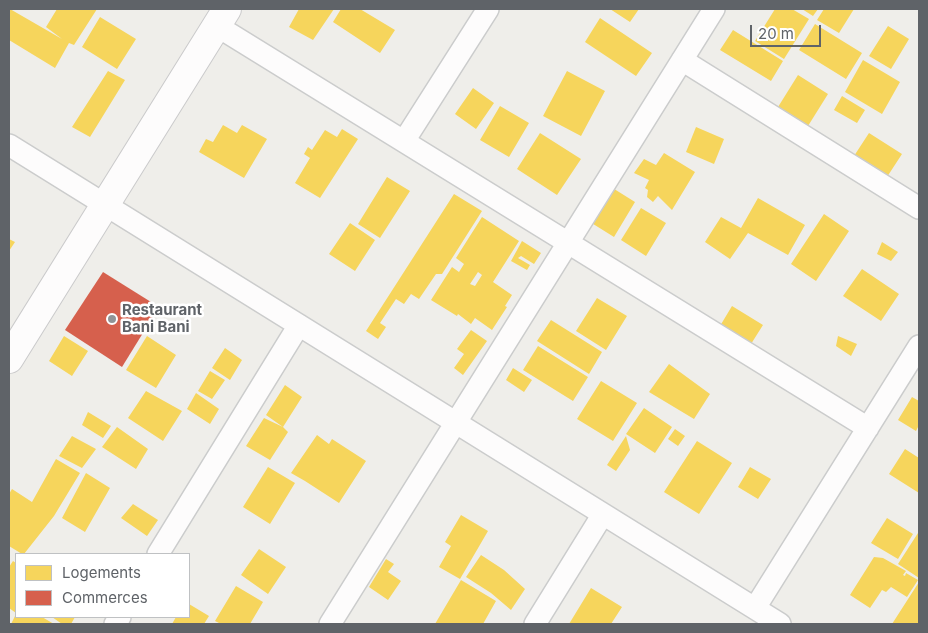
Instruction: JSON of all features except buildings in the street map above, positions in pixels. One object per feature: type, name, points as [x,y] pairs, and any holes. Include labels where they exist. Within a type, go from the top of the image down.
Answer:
[{"type":"street","points":[[404,141],[488,9]]},
{"type":"street","points":[[330,624],[714,9]]},
{"type":"street","points":[[9,359],[222,17],[404,141],[868,428]]},
{"type":"street","points":[[682,60],[919,208]]},
{"type":"street","points":[[9,144],[780,624]]},
{"type":"street","points":[[159,553],[299,325]]},
{"type":"street","points":[[754,608],[919,346]]},
{"type":"street","points":[[535,624],[603,514]]},
{"type":"place","name":"Restaurant Bani Bani","points":[[112,319]]}]
